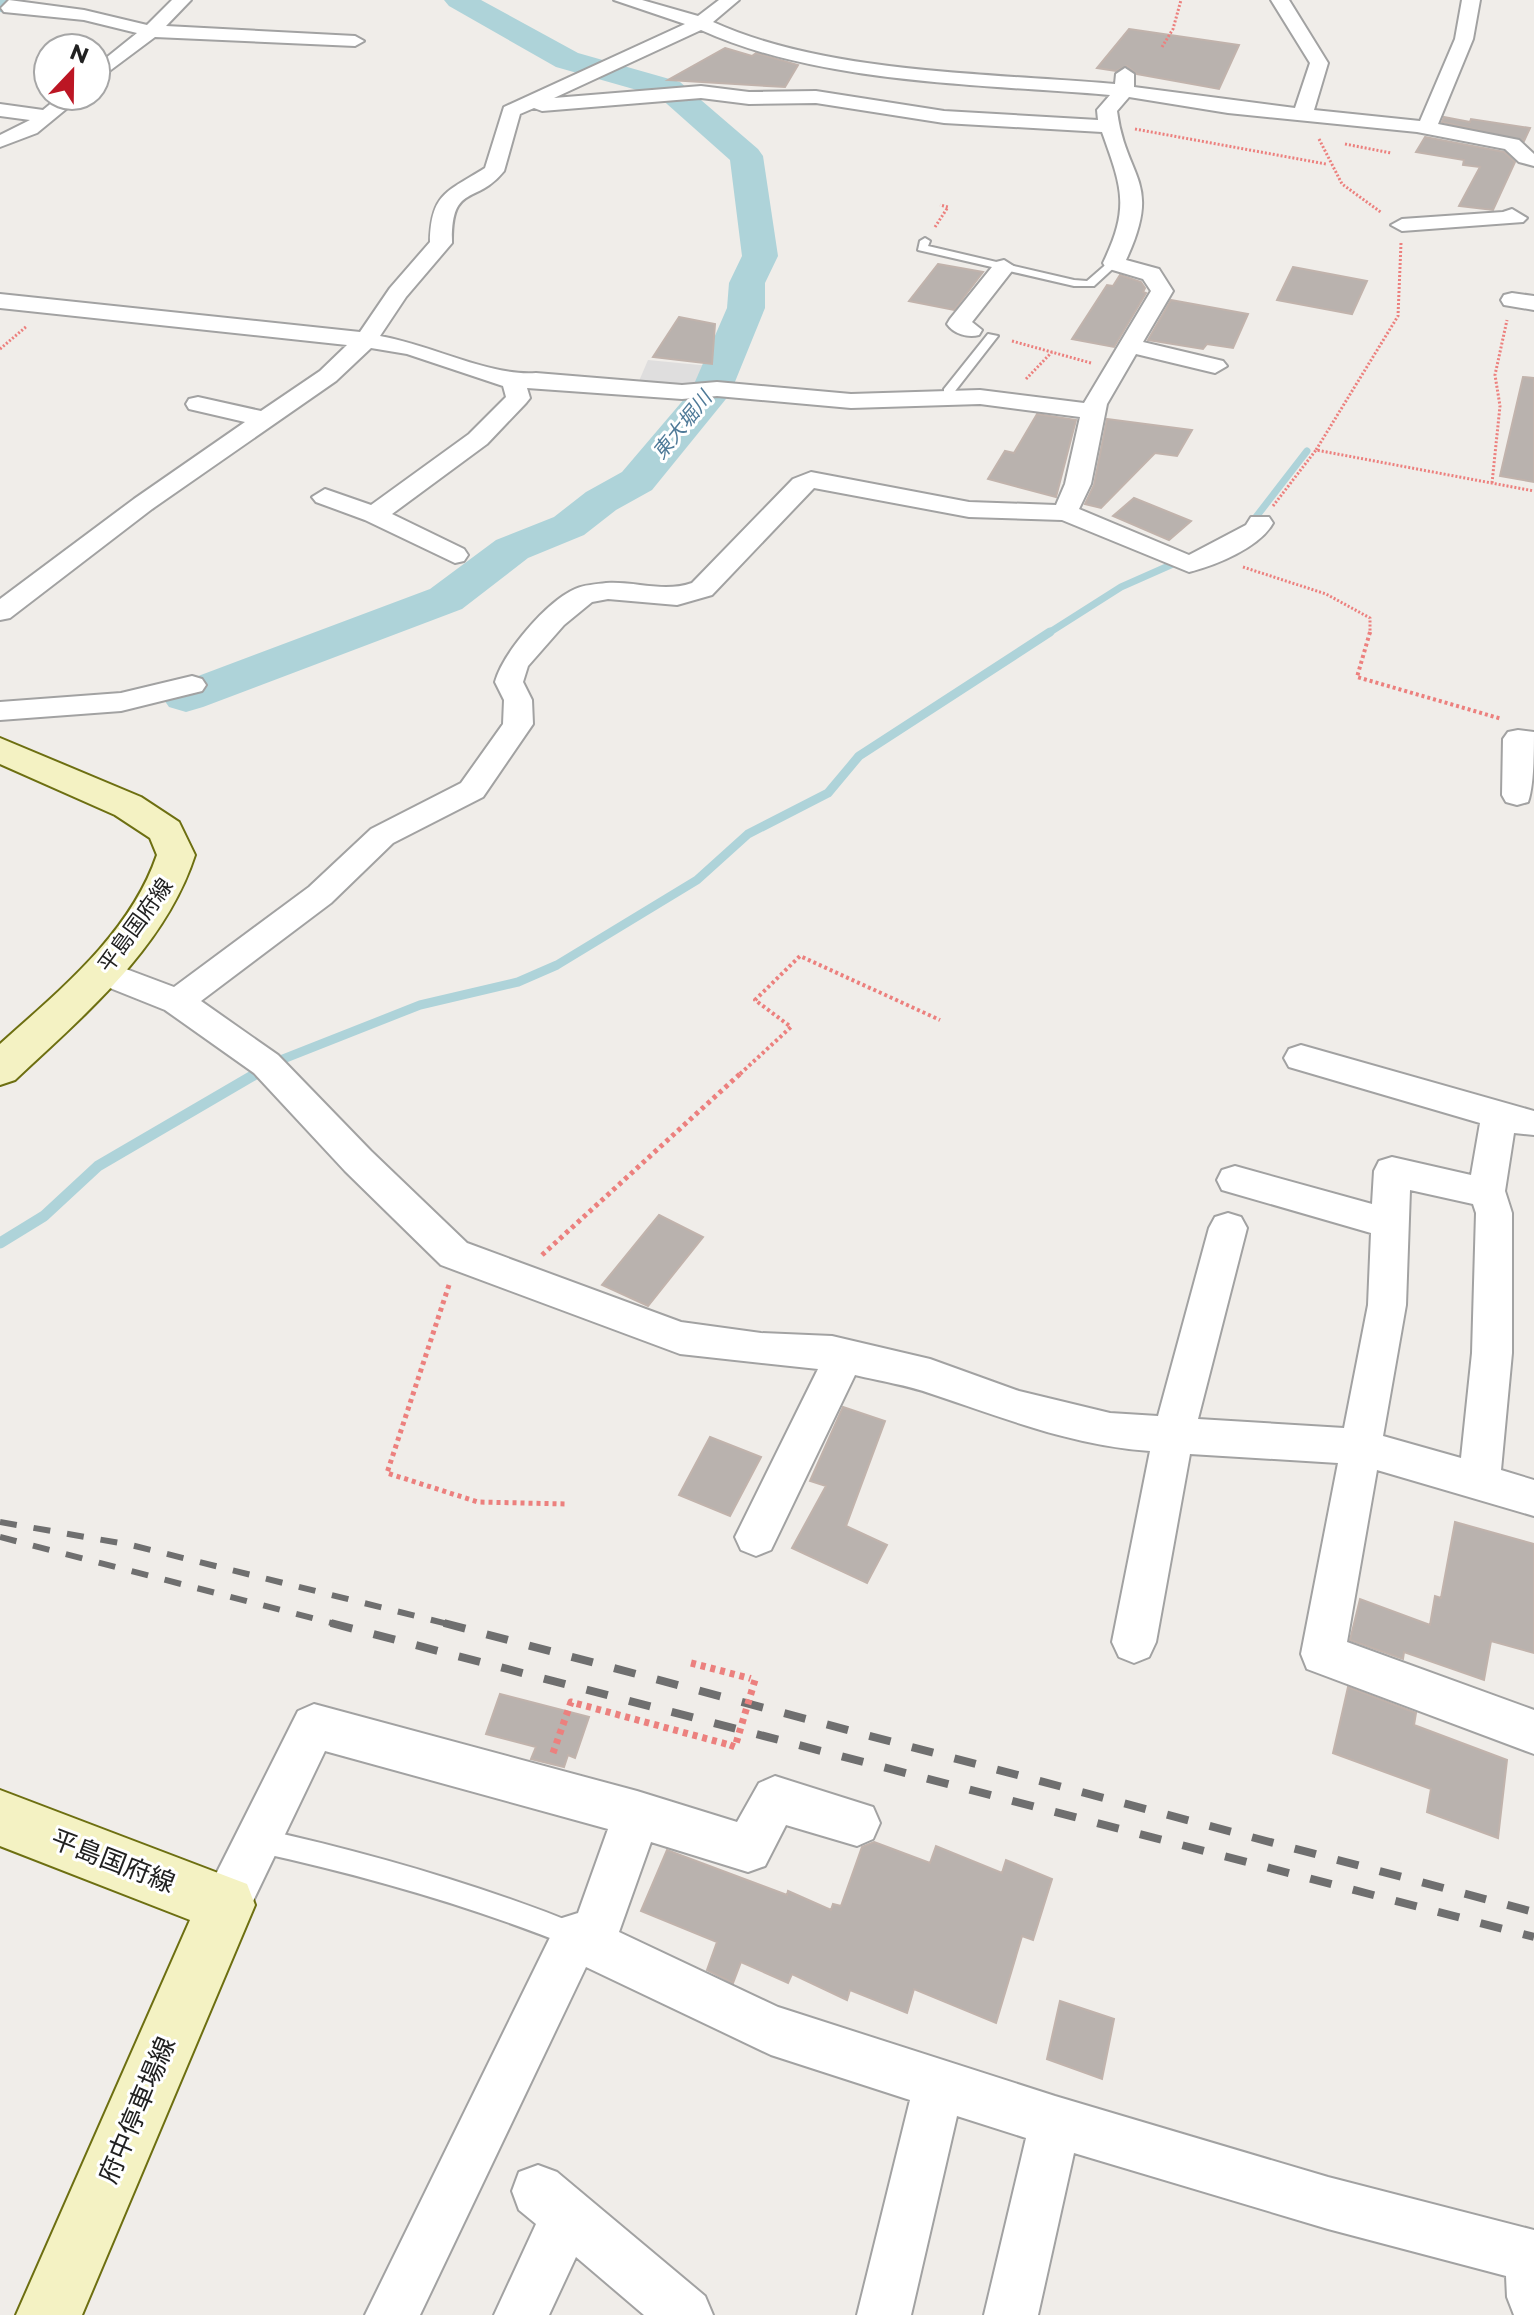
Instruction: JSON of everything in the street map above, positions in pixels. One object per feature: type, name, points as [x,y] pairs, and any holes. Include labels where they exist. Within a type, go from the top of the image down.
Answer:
[{"type":"main road","name":"平島国府線","points":[[0,750],[128,806],[166,831],[176,855],[173,873],[102,972],[0,1069]]},
{"type":"main road","name":"平島国府線","points":[[0,1818],[226,1905]]},
{"type":"main road","name":"府中停車場線","points":[[49,2315],[226,1905]]},
{"type":"street","points":[[20,0],[10,8],[84,15],[151,31],[355,41]]},
{"type":"street","points":[[112,62],[151,31],[182,0]]},
{"type":"street","points":[[623,0],[701,23],[736,39],[839,65],[1124,83],[1303,115],[1427,127],[1512,144],[1529,160]]},
{"type":"street","points":[[0,612],[143,504],[328,376],[366,340],[398,293],[441,243],[441,215],[451,198],[494,171],[511,111],[701,23],[730,0]]},
{"type":"street","points":[[1280,0],[1319,63],[1303,115]]},
{"type":"street","points":[[1427,127],[1464,39],[1471,0]]},
{"type":"street","points":[[1065,512],[1078,484],[1094,411],[1110,368],[1130,346],[1162,291],[1151,274],[1114,263],[1130,223],[1133,194],[1108,125],[1107,110],[1124,83]]},
{"type":"street","points":[[526,104],[549,106],[676,92],[749,98],[816,97],[944,117],[1108,125]]},
{"type":"street","points":[[0,110],[48,117]]},
{"type":"street","points":[[0,141],[21,135],[54,112]]},
{"type":"street","points":[[1402,225],[1520,218]]},
{"type":"street","points":[[982,333],[958,324],[1004,267]]},
{"type":"street","points":[[0,301],[366,340],[411,348],[514,382],[536,380],[682,392],[713,389],[851,401],[1013,398],[1045,406],[1094,411]]},
{"type":"street","points":[[1130,346],[1215,366]]},
{"type":"street","points":[[374,515],[488,430],[518,398],[514,382]]},
{"type":"street","points":[[198,404],[266,420]]},
{"type":"street","points":[[177,1001],[232,964],[320,895],[382,836],[472,790],[518,724],[518,700],[509,682],[514,664],[554,619],[584,595],[608,591],[677,597],[702,589],[802,484],[811,480],[976,513],[1023,515],[1065,512],[1189,564],[1256,530],[1260,523]]},
{"type":"street","points":[[325,497],[374,515],[455,555]]},
{"type":"street","points":[[0,711],[146,699],[192,685]]},
{"type":"street","points":[[1517,795],[1518,739],[1534,741]]},
{"type":"street","points":[[102,972],[177,1001],[269,1066],[358,1161],[454,1254],[680,1338],[844,1356],[930,1376],[1019,1408],[1110,1431],[1360,1447],[1534,1498]]},
{"type":"street","points":[[1320,1071],[1513,1119],[1487,1191],[1494,1213],[1492,1353],[1479,1482]]},
{"type":"street","points":[[1487,1191],[1458,1188],[1392,1171],[1387,1305],[1323,1654],[1534,1732]]},
{"type":"street","points":[[1235,1180],[1389,1223]]},
{"type":"street","points":[[1134,1642],[1173,1436],[1228,1228]]},
{"type":"street","points":[[756,1537],[844,1356]]},
{"type":"street","points":[[226,1905],[314,1726],[637,1814],[748,1849],[775,1799],[857,1823]]},
{"type":"street","points":[[392,2315],[584,1940],[637,1814]]},
{"type":"street","points":[[584,1940],[771,2030],[939,2086],[1328,2203],[1533,2270]]},
{"type":"street","points":[[884,2315],[939,2086]]},
{"type":"street","points":[[1011,2315],[1055,2122]]},
{"type":"street","points":[[521,2315],[553,2204],[686,2315]]},
{"type":"lane","points":[[925,241],[922,248],[1090,284],[1114,263]]},
{"type":"lane","points":[[949,400],[982,333]]},
{"type":"lane","points":[[257,1840],[343,1859],[505,1905],[584,1940]]},
{"type":"path","points":[[1162,47],[1173,29],[1181,0]]},
{"type":"path","points":[[1260,523],[1316,450],[1366,373],[1398,316],[1402,225],[1347,193],[1327,164],[1318,138],[1303,115]]},
{"type":"path","points":[[1108,125],[1327,164]]},
{"type":"path","points":[[1318,138],[1330,141]]},
{"type":"path","points":[[1342,143],[1391,153]]},
{"type":"path","points":[[925,241],[948,207],[940,205]]},
{"type":"path","points":[[1492,483],[1500,406],[1497,400],[1497,364],[1523,302]]},
{"type":"path","points":[[982,333],[1110,368]]},
{"type":"path","points":[[1013,398],[1052,352]]},
{"type":"path","points":[[1316,450],[1534,491]]},
{"type":"path","points":[[1210,556],[1314,591],[1358,609],[1370,618],[1371,629],[1357,677],[1507,721]]},
{"type":"path","points":[[518,1277],[791,1027],[755,1000],[800,956],[940,1020]]},
{"type":"path","points":[[454,1254],[448,1293],[387,1473],[478,1502],[567,1504]]},
{"type":"path","points":[[541,1787],[571,1702],[735,1747],[755,1680],[691,1663]]},
{"type":"shaded area","points":[[648,360],[710,366],[702,386],[639,381]]},
{"type":"building","points":[[1129,29],[1239,45],[1219,89],[1137,74],[1127,66],[1116,71],[1097,68]]},
{"type":"building","points":[[725,48],[798,65],[785,87],[668,80]]},
{"type":"building","points":[[1444,117],[1530,128],[1524,141],[1442,122]]},
{"type":"building","points":[[1425,137],[1504,152],[1515,162],[1493,210],[1459,206],[1480,167],[1463,165],[1464,160],[1416,152]]},
{"type":"building","points":[[938,264],[983,272],[954,310],[909,301]]},
{"type":"building","points":[[1293,267],[1367,281],[1352,314],[1277,300]]},
{"type":"building","points":[[1120,275],[1141,282],[1146,293],[1114,347],[1072,339],[1107,285],[1113,286]]},
{"type":"building","points":[[1171,300],[1248,314],[1233,348],[1207,344],[1203,349],[1148,340]]},
{"type":"building","points":[[679,317],[715,324],[712,364],[653,357]]},
{"type":"building","points":[[1523,377],[1534,378],[1534,482],[1500,476]]},
{"type":"building","points":[[1037,414],[1076,420],[1056,497],[988,479],[1005,451],[1014,453]]},
{"type":"building","points":[[1107,419],[1192,430],[1177,456],[1155,453],[1101,508],[1085,504],[1094,485]]},
{"type":"building","points":[[1134,498],[1191,521],[1169,540],[1113,516]]},
{"type":"building","points":[[659,1215],[703,1237],[648,1306],[602,1285]]},
{"type":"building","points":[[843,1407],[885,1421],[846,1526],[887,1545],[867,1583],[792,1548],[826,1486],[810,1481]]},
{"type":"building","points":[[710,1437],[761,1457],[730,1516],[679,1495]]},
{"type":"building","points":[[1455,1522],[1534,1544],[1534,1653],[1491,1641],[1484,1680],[1404,1652],[1403,1659],[1350,1640],[1360,1599],[1430,1625],[1435,1596],[1441,1598]]},
{"type":"building","points":[[1348,1687],[1416,1713],[1414,1725],[1507,1760],[1498,1838],[1427,1812],[1431,1789],[1333,1753]]},
{"type":"building","points":[[500,1694],[589,1717],[575,1758],[568,1755],[564,1767],[531,1759],[536,1747],[486,1734]]},
{"type":"building","points":[[874,1842],[930,1863],[936,1846],[1002,1873],[1006,1860],[1052,1879],[1033,1940],[1022,1936],[996,2023],[914,1989],[907,2013],[850,1990],[847,2000],[792,1974],[788,1983],[741,1962],[733,1983],[707,1970],[717,1942],[641,1911],[667,1850],[787,1895],[788,1891],[831,1910],[833,1904],[841,1906],[862,1847]]},
{"type":"building","points":[[1060,2001],[1114,2019],[1102,2079],[1047,2059]]},
{"type":"waterway","points":[[4,4],[9,0]]},
{"type":"waterway","name":"東大堀川","points":[[186,697],[446,599],[512,549],[569,526],[601,501],[637,481],[710,394],[746,308],[747,283],[760,256],[746,156],[705,124],[669,89],[567,60],[459,0]]},
{"type":"waterway","points":[[1249,526],[1307,451]]},
{"type":"waterway","points":[[1047,634],[1121,587],[1182,560]]},
{"type":"waterway","points":[[256,1074],[278,1061],[420,1005],[518,982],[557,965],[697,880],[748,834],[828,793],[859,756],[1050,632]]},
{"type":"waterway","points":[[0,1243],[44,1216],[98,1166],[259,1072]]},
{"type":"railway","points":[[0,1522],[131,1545],[444,1623]]},
{"type":"railway","points":[[0,1537],[339,1625]]},
{"type":"railway","points":[[331,1623],[1534,1937]]},
{"type":"railway","points":[[444,1623],[452,1625]]},
{"type":"railway","points":[[444,1623],[1534,1912]]}]
